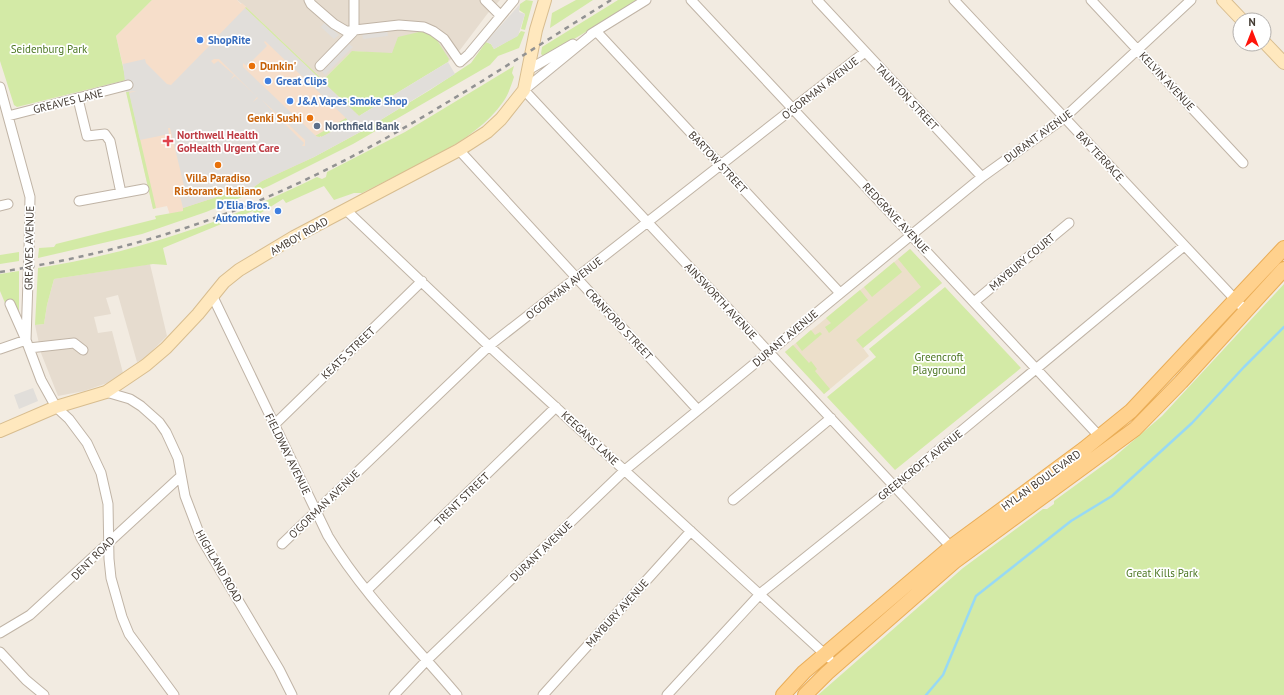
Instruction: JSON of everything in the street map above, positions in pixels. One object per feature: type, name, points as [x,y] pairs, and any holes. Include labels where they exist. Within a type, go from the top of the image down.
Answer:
[{"type":"main road","name":"AMBOY ROAD","points":[[0,432],[56,407],[106,392],[146,365],[166,348],[194,318],[224,282],[239,270],[294,237],[459,150],[487,132],[501,119],[524,90],[545,0]]},
{"type":"main road","points":[[1223,0],[1234,12]]},
{"type":"main road","points":[[1272,49],[1282,57]]},
{"type":"main road","name":"HYLAN BOULEVARD","points":[[782,695],[825,654],[952,547],[1100,437],[1151,392],[1284,248]]},
{"type":"main road","name":"HYLAN BOULEVARD","points":[[805,695],[836,665],[962,555],[1135,428],[1163,401],[1284,269]]},
{"type":"street","points":[[309,0],[311,4],[340,29],[354,31],[399,25],[424,27],[440,35],[460,62],[469,54],[500,15],[514,1]]},
{"type":"street","points":[[320,66],[354,31],[354,0]]},
{"type":"street","points":[[485,0],[500,15]]},
{"type":"street","points":[[528,70],[646,0]]},
{"type":"street","name":"REDGRAVE AVENUE","points":[[691,0],[1100,437]]},
{"type":"street","name":"TAUNTON STREET","points":[[817,0],[982,177]]},
{"type":"street","name":"BAY TERRACE","points":[[955,0],[1246,311]]},
{"type":"street","name":"KELVIN AVENUE","points":[[1091,0],[1243,163]]},
{"type":"street","name":"DURANT AVENUE","points":[[394,695],[427,660],[625,470],[982,177],[1064,118],[1191,0]]},
{"type":"street","points":[[524,90],[596,31]]},
{"type":"street","name":"BARTOW STREET","points":[[596,31],[840,293]]},
{"type":"street","name":"O'GORMAN AVENUE","points":[[282,544],[490,346],[865,52]]},
{"type":"street","name":"GREAVES LANE","points":[[8,116],[128,85]]},
{"type":"street","name":"GREAVES AVENUE","points":[[0,87],[30,197],[28,344],[41,380],[56,407],[79,432],[94,456],[101,473],[108,504],[108,542],[111,578],[122,617],[130,634],[174,695]]},
{"type":"street","name":"AINSWORTH AVENUE","points":[[524,90],[952,547]]},
{"type":"street","points":[[78,99],[87,136],[105,134],[110,142],[121,193]]},
{"type":"street","name":"CRANFORD STREET","points":[[459,150],[698,410]]},
{"type":"street","points":[[79,201],[144,189]]},
{"type":"street","name":"KEEGANS LANE","points":[[346,210],[556,407],[761,593],[836,665]]},
{"type":"street","name":"MAYBURY COURT","points":[[974,302],[1069,223]]},
{"type":"street","name":"GREENCROFT AVENUE","points":[[667,695],[761,593],[894,486],[1184,246]]},
{"type":"street","name":"KEATS STREET","points":[[274,424],[422,281]]},
{"type":"street","name":"FIELDWAY AVENUE","points":[[212,296],[316,512],[342,558],[367,590],[457,695]]},
{"type":"street","points":[[10,304],[28,344]]},
{"type":"street","points":[[0,349],[28,344],[74,343],[82,350]]},
{"type":"street","name":"HIGHLAND ROAD","points":[[106,392],[130,399],[146,409],[159,422],[173,444],[178,458],[180,476],[185,496],[201,538],[279,669],[292,695]]},
{"type":"street","name":"TRENT STREET","points":[[367,590],[556,407]]},
{"type":"street","points":[[733,500],[830,418]]},
{"type":"street","name":"DENT ROAD","points":[[0,633],[30,615],[69,581],[108,542],[180,476]]},
{"type":"street","name":"MAYBURY AVENUE","points":[[543,695],[691,531]]},
{"type":"street","points":[[0,652],[26,680],[44,695]]},
{"type":"shaded area","points":[[152,0],[237,0],[241,4],[242,3],[371,126],[246,193],[170,215],[167,206],[153,209],[124,81],[126,78],[116,36]]},
{"type":"shaded area","points":[[237,0],[500,0],[488,13],[460,50],[448,62],[449,59],[355,51],[349,54],[323,80]]},
{"type":"shaded area","points":[[520,4],[519,12],[525,14],[518,36],[494,49],[491,44],[486,42]]},
{"type":"shaded area","points":[[245,8],[359,116],[448,62],[455,74],[371,126],[314,157],[262,181],[241,196],[235,191],[183,208],[180,196],[186,194],[170,128],[168,128],[169,134],[140,140],[129,93],[136,91],[126,92],[123,64],[145,59],[146,63],[167,84],[171,85],[215,40],[220,43],[216,38]],"holes":[[[265,41],[347,119],[347,124],[321,137],[317,137],[243,67],[243,63],[247,66],[267,46],[264,42]],[[214,59],[219,59],[257,97],[235,76],[230,80],[234,75],[218,61],[214,64],[211,61]],[[262,100],[305,140],[305,146],[302,146],[304,143],[281,120],[276,124],[280,119]]]},
{"type":"shaded area","points":[[325,22],[339,35],[334,39],[321,27]]},
{"type":"shaded area","points":[[387,30],[388,36],[363,39],[362,33]]},
{"type":"shaded area","points":[[348,43],[353,47],[325,75],[321,70]]},
{"type":"shaded area","points":[[910,249],[942,283],[863,348],[869,356],[824,394],[785,352]]},
{"type":"shaded area","points":[[150,264],[167,336],[144,359],[137,362],[118,295],[106,298],[111,314],[94,317],[98,333],[112,331],[123,373],[110,382],[84,391],[58,396],[41,353],[35,325],[44,324],[54,279]]},
{"type":"shaded area","points":[[33,388],[38,401],[19,409],[14,395]]},
{"type":"green space","name":"Seidenburg Park","points":[[0,0],[152,0],[116,36],[126,80],[17,107],[14,105],[0,61]]},
{"type":"green space","points":[[526,0],[533,1],[525,30],[521,29],[525,14],[519,10],[520,4]]},
{"type":"green space","points":[[576,0],[593,0],[550,28],[552,13]]},
{"type":"green space","points":[[618,0],[639,0],[544,57],[541,54],[542,47]]},
{"type":"green space","points":[[246,7],[323,80],[352,51],[392,53],[398,37],[423,31],[435,37],[449,59],[448,62],[359,116],[245,8]]},
{"type":"green space","points":[[521,31],[525,32],[519,48],[498,56],[490,65],[353,144],[269,186],[206,212],[142,234],[38,258],[39,248],[54,247],[56,244],[156,219],[155,216],[183,211],[183,208],[235,191],[246,193],[262,181],[314,157],[364,130],[430,90],[471,63],[486,42],[491,44],[494,49],[517,36]]},
{"type":"green space","points":[[514,66],[512,73],[514,77],[508,93],[491,117],[458,143],[419,165],[362,193],[354,193],[334,200],[324,186],[286,203],[283,199],[256,216],[253,211],[163,248],[167,265],[153,264],[54,279],[44,324],[35,325],[38,268],[110,254],[146,244],[216,221],[284,193],[317,177],[322,179],[326,177],[327,172],[405,132]]},
{"type":"green space","points":[[129,91],[156,208],[153,209],[126,92]]},
{"type":"green space","points":[[346,118],[348,120],[347,123],[322,137],[315,136]]},
{"type":"green space","points":[[910,249],[942,283],[863,348],[856,340],[921,287],[898,259]]},
{"type":"green space","points":[[19,252],[19,261],[0,264],[0,255]]},
{"type":"green space","points":[[894,262],[902,272],[872,297],[864,287]]},
{"type":"green space","points":[[19,271],[19,312],[14,301],[5,303],[0,291],[0,274]]},
{"type":"green space","name":"Great Kills Park","points":[[1284,284],[1284,695],[818,695],[963,568],[1043,509],[1047,509],[1054,504],[1054,501],[1113,458],[1162,416]]},
{"type":"green space","name":"Greencroft Playground","points":[[945,287],[1021,368],[895,470],[827,397],[876,357],[869,349]]},
{"type":"green space","points":[[860,290],[868,300],[829,333],[825,327],[831,323],[826,318]]},
{"type":"green space","points":[[811,330],[815,335],[820,332],[822,334],[802,351],[796,343]]},
{"type":"green space","points":[[793,345],[809,363],[811,361],[817,369],[815,371],[830,389],[824,394],[785,352]]},
{"type":"waterway","points":[[926,695],[943,675],[976,596],[1071,521],[1112,496],[1192,423],[1244,367],[1284,327]]},
{"type":"railway","points":[[0,272],[55,262],[137,243],[217,217],[269,196],[320,173],[419,119],[611,0]]},
{"type":"place","name":"ShopRite","points":[[200,40]]},
{"type":"place","name":"Dunkin'","points":[[252,66]]},
{"type":"place","name":"Great Clips","points":[[268,81]]},
{"type":"place","name":"J&A Vapes Smoke Shop","points":[[290,101]]},
{"type":"place","name":"Genki Sushi","points":[[310,118]]},
{"type":"place","name":"Northfield Bank","points":[[317,126]]},
{"type":"place","name":"Northwell Health GoHealth Urgent Care","points":[[168,141]]},
{"type":"place","name":"Villa Paradiso Ristorante Italiano","points":[[218,165]]},
{"type":"place","name":"D'Elia Bros. Automotive","points":[[278,211]]}]
